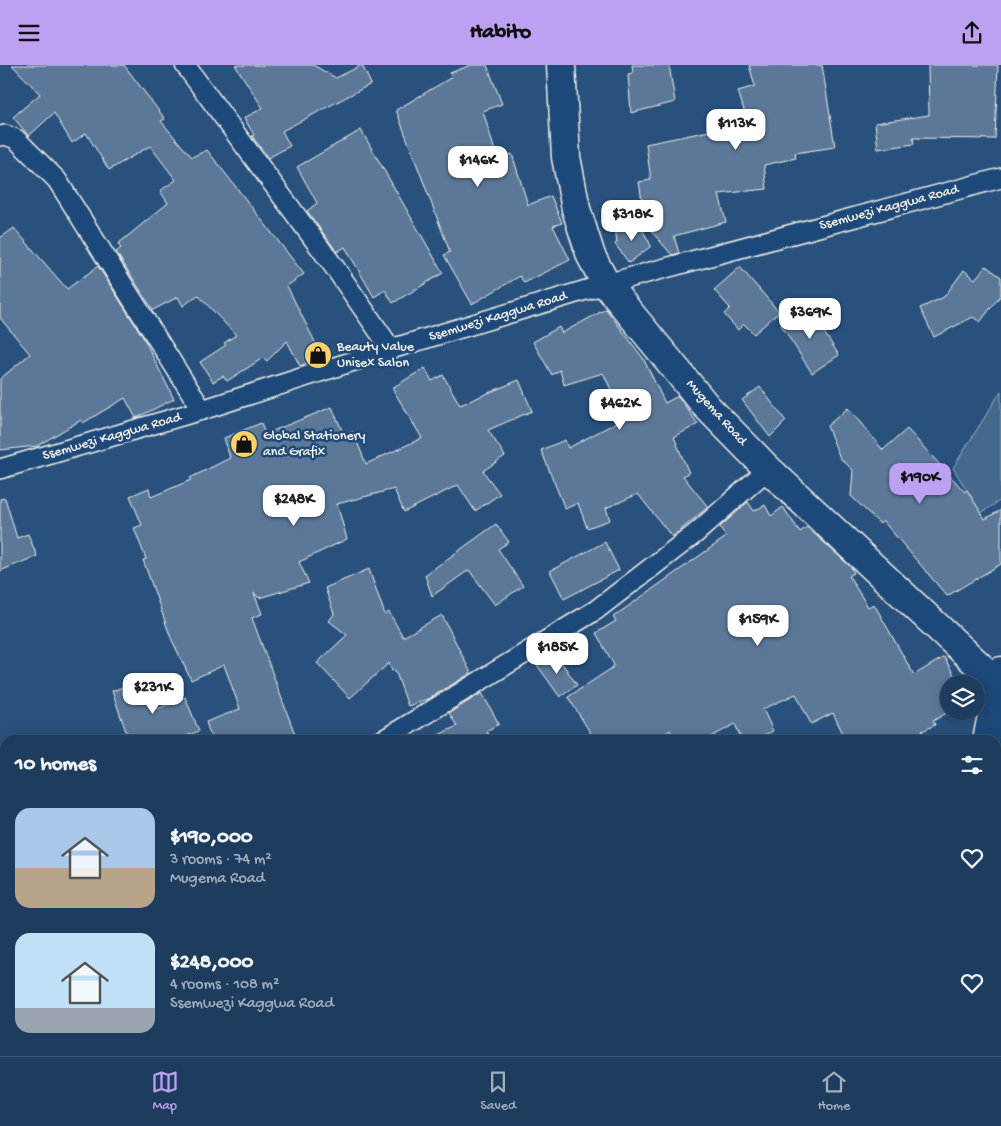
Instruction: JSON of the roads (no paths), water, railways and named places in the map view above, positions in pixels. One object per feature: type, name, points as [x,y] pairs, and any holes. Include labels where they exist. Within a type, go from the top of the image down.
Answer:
[{"type":"street","points":[[185,65],[335,268],[391,349]]},
{"type":"street","name":"Mugema Road","points":[[560,65],[566,157],[576,209],[591,256],[606,284],[707,407],[768,469],[1000,680]]},
{"type":"street","points":[[0,136],[5,135],[16,139],[56,180],[202,410]]},
{"type":"street","name":"Ssemwezi Kaggwa Road","points":[[0,469],[202,410],[391,349],[606,284],[1001,178]]},
{"type":"street","points":[[392,735],[596,610],[696,533],[768,469]]},
{"type":"street","points":[[987,735],[1000,680]]},
{"type":"place","name":"Beauty Value Unisex Salon","points":[[318,355]]},
{"type":"place","name":"Global Stationery and Grafix","points":[[244,444]]}]
